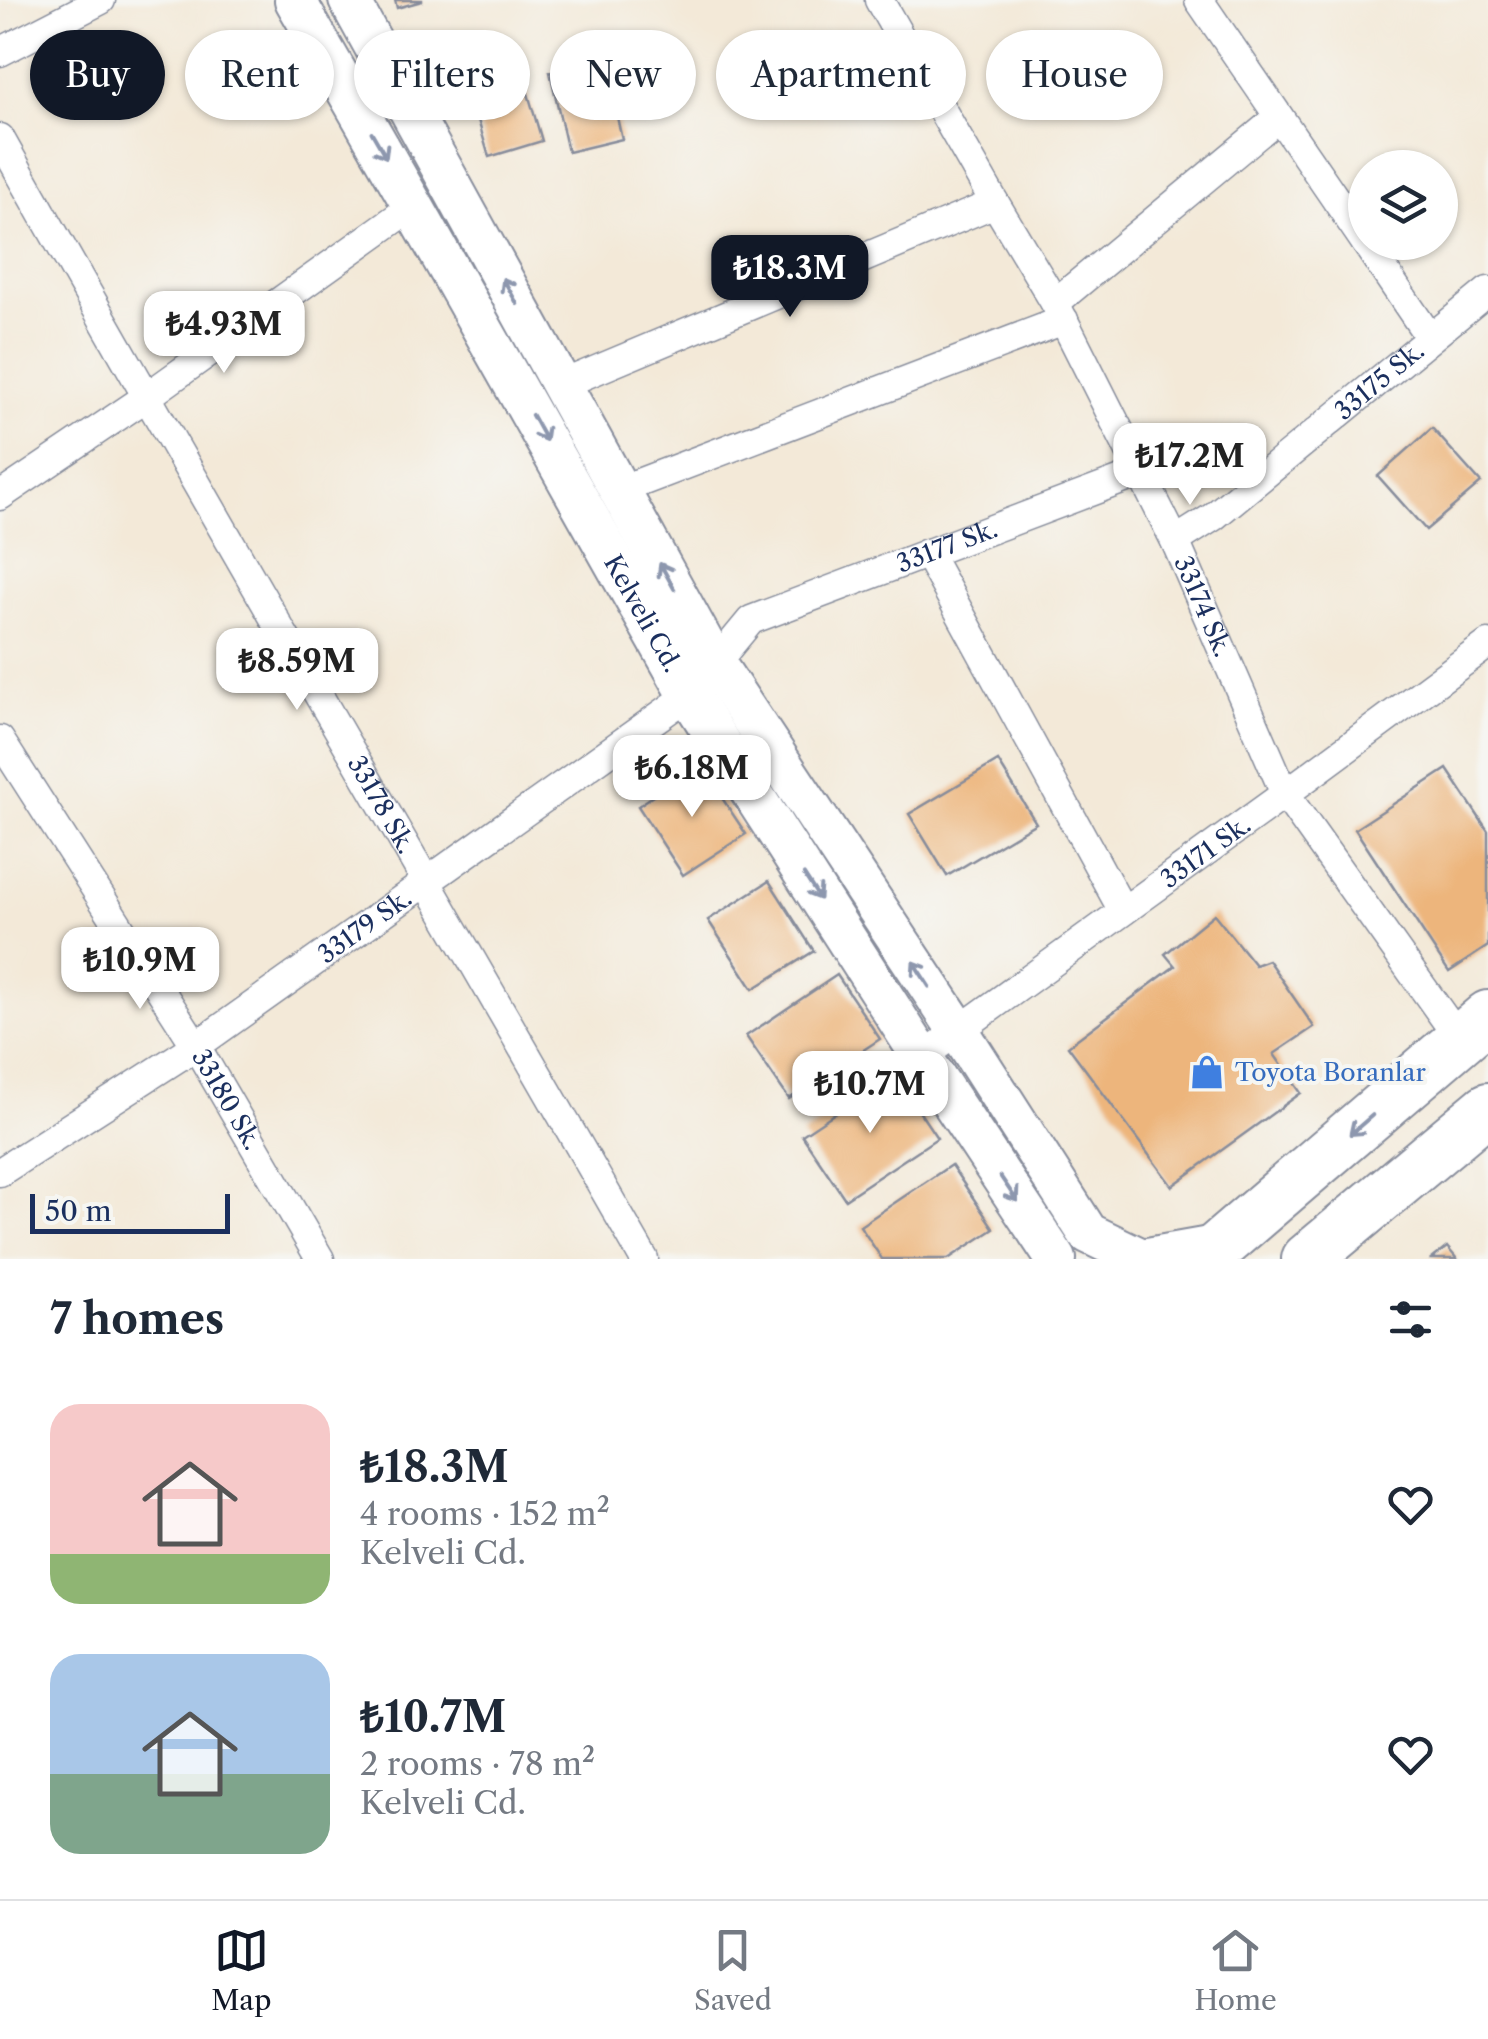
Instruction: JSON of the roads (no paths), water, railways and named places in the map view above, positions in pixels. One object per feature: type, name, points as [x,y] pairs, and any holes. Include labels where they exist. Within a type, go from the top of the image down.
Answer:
[{"type":"highway","points":[[1212,1252],[1474,1028]]},
{"type":"highway","points":[[1307,1259],[1488,1108]]},
{"type":"street","points":[[0,52],[101,0]]},
{"type":"street","name":"Kelveli Cd.","points":[[295,0],[689,695],[1056,1259]]},
{"type":"street","name":"Kelveli Cd.","points":[[350,0],[714,662],[1098,1246],[1142,1259],[1212,1252]]},
{"type":"street","name":"33174 Sk.","points":[[879,0],[1059,311],[1175,542],[1286,794],[1474,1028]]},
{"type":"street","points":[[1199,0],[1348,217]]},
{"type":"street","points":[[620,490],[1059,311],[1279,117]]},
{"type":"street","name":"33178 Sk.","points":[[0,138],[145,398],[644,1259]]},
{"type":"street","points":[[563,384],[995,203]]},
{"type":"street","points":[[0,496],[414,206]]},
{"type":"street","points":[[1377,260],[1430,338]]},
{"type":"street","name":"33175 Sk.","points":[[1175,542],[1213,517],[1488,291]]},
{"type":"street","name":"33177 Sk.","points":[[751,620],[1140,472]]},
{"type":"street","points":[[927,553],[1123,911]]},
{"type":"street","name":"33179 Sk.","points":[[0,1172],[196,1046],[689,695],[751,620]]},
{"type":"street","name":"33171 Sk.","points":[[922,1058],[1488,644]]},
{"type":"street","name":"33180 Sk.","points":[[0,740],[196,1046],[320,1259]]},
{"type":"place","name":"Toyota Boranlar","points":[[1207,1072]]}]
